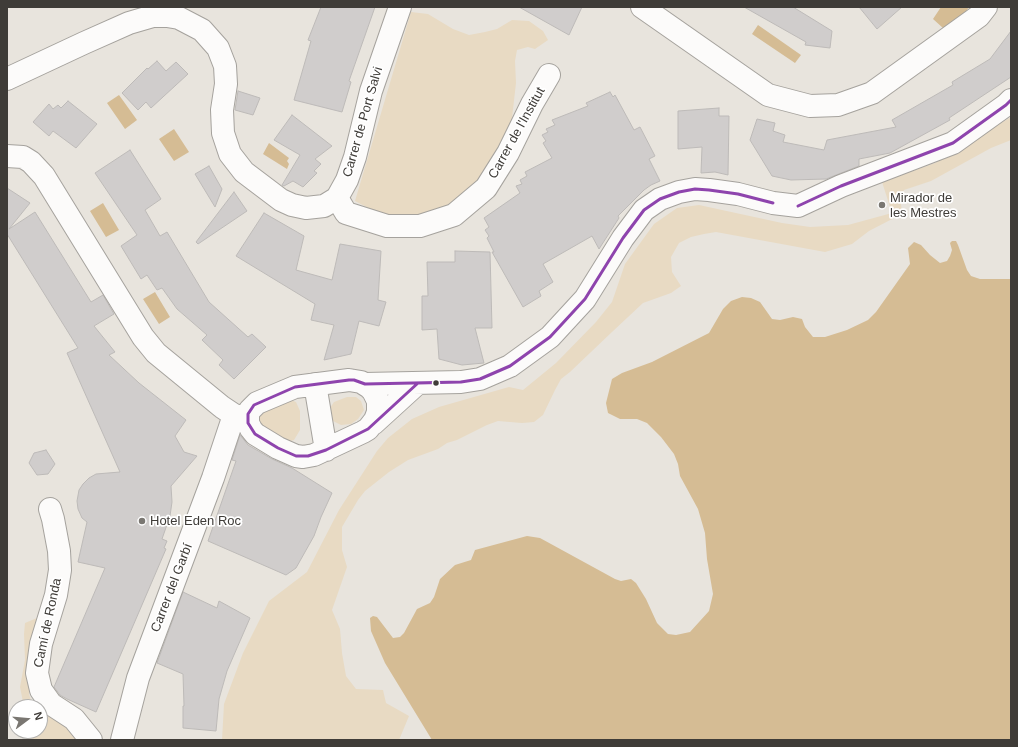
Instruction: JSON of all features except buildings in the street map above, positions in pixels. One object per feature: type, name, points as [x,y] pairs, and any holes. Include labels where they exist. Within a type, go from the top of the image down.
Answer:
[{"type":"street","name":"Carrer de Port Salvi","points":[[337,198],[347,180],[355,157],[371,91],[400,7]]},
{"type":"street","points":[[642,7],[768,95],[810,106],[838,106],[872,93],[979,16],[986,7]]},
{"type":"street","points":[[7,79],[129,23],[153,16],[179,18],[202,30],[218,48],[225,66],[226,84],[222,110],[223,133],[230,154],[244,172],[281,200],[306,208],[324,206],[337,198]]},
{"type":"street","name":"Carrer de l'Institut","points":[[337,198],[346,213],[387,226],[420,226],[454,215],[486,188],[508,153],[532,104],[549,75]]},
{"type":"street","name":"Carrer del Garbí","points":[[122,740],[138,678],[213,478],[241,417],[257,403],[295,388],[349,380],[354,380],[365,384],[461,382],[480,379],[510,366],[550,337],[584,300],[623,238],[644,210],[660,199],[679,192],[695,189],[738,194],[773,203],[798,206],[841,186],[953,143],[1011,100]]},
{"type":"street","points":[[7,156],[23,157],[31,162],[44,176],[143,338],[156,353],[241,417],[255,434],[290,454],[299,457],[308,456],[326,450],[363,432],[418,383]]},
{"type":"street","points":[[315,384],[326,450]]},
{"type":"street","points":[[365,384],[373,391],[378,401],[377,416],[373,424]]},
{"type":"street","name":"Camí de Ronda","points":[[50,509],[59,551],[60,570],[56,595],[41,644],[37,673],[41,690],[51,704],[74,719],[91,740]]},
{"type":"shaded area","points":[[941,7],[969,7],[964,14],[943,28],[933,19]]},
{"type":"shaded area","points":[[411,12],[428,14],[453,29],[469,35],[497,29],[512,20],[529,21],[543,31],[548,40],[535,49],[528,47],[517,50],[515,61],[516,83],[511,127],[501,156],[454,206],[405,220],[380,214],[355,201]]},
{"type":"shaded area","points":[[758,25],[801,55],[795,63],[752,34]]},
{"type":"shaded area","points":[[119,95],[137,120],[125,129],[107,103]]},
{"type":"shaded area","points":[[1011,117],[1011,140],[991,148],[931,181],[904,190],[900,197],[902,212],[894,218],[869,231],[852,244],[825,252],[716,232],[691,237],[679,243],[671,257],[672,272],[681,286],[671,293],[643,303],[561,379],[543,415],[534,422],[522,423],[498,421],[487,425],[457,440],[447,443],[438,449],[408,460],[389,472],[365,491],[342,527],[342,550],[347,567],[332,610],[340,629],[346,676],[356,689],[383,690],[386,703],[409,716],[399,740],[222,740],[224,704],[243,653],[269,601],[307,572],[339,510],[377,451],[388,438],[412,419],[439,407],[509,387],[523,390],[556,363],[596,322],[612,302],[625,264],[654,224],[677,208],[699,205],[782,223],[810,227],[848,225],[892,213],[882,182],[935,163]]},
{"type":"shaded area","points":[[174,129],[189,152],[174,161],[159,139]]},
{"type":"shaded area","points":[[269,143],[289,158],[287,161],[289,164],[287,169],[263,154]]},
{"type":"shaded area","points":[[103,203],[119,230],[106,237],[90,211]]},
{"type":"shaded area","points":[[952,241],[956,241],[967,270],[971,276],[980,279],[1011,279],[1011,740],[432,740],[385,663],[371,631],[370,618],[373,616],[377,617],[393,638],[400,637],[404,633],[417,609],[430,603],[434,597],[440,579],[455,565],[471,560],[475,550],[527,536],[540,538],[615,579],[621,581],[631,579],[636,583],[646,599],[657,623],[668,634],[676,635],[690,632],[709,611],[713,594],[707,559],[705,533],[698,509],[680,476],[678,464],[674,454],[661,437],[647,423],[637,419],[620,419],[608,413],[606,403],[612,379],[622,373],[652,362],[709,333],[723,309],[731,301],[742,297],[751,298],[760,302],[772,319],[780,320],[793,317],[802,319],[805,327],[813,337],[825,337],[847,330],[868,320],[876,312],[910,264],[908,248],[914,242],[921,245],[940,263],[947,261],[950,256],[952,250],[950,243]]},
{"type":"shaded area","points":[[155,292],[170,317],[159,324],[143,299]]},
{"type":"shaded area","points":[[347,397],[356,397],[361,401],[364,410],[358,419],[351,424],[341,425],[333,421],[330,408],[334,402]]},
{"type":"shaded area","points":[[288,399],[296,402],[300,411],[300,430],[294,440],[288,442],[257,425],[260,410]]},
{"type":"shaded area","points":[[43,597],[32,637],[29,694],[30,699],[22,699],[20,687],[25,660],[25,623],[37,618]]},
{"type":"shaded area","points":[[48,708],[79,740],[26,740],[48,739]]},
{"type":"transit line","points":[[798,206],[841,186],[953,143],[1011,100]]},
{"type":"transit line","points":[[623,238],[644,210],[660,199],[679,192],[695,189],[709,190],[738,194],[773,203]]},
{"type":"transit line","points":[[585,299],[623,238]]},
{"type":"transit line","points":[[585,299],[623,238]]},
{"type":"transit line","points":[[461,382],[480,379],[510,366],[550,337],[585,299]]},
{"type":"transit line","points":[[349,380],[354,380],[365,384],[461,382],[418,383],[368,429],[326,450],[308,456],[296,456],[278,448],[255,434],[248,423],[248,414],[254,405],[295,387],[349,380]]},
{"type":"place","name":"Mirador de les Mestres","points":[[882,205]]},
{"type":"place","name":"Hotel Eden Roc","points":[[142,521]]}]
